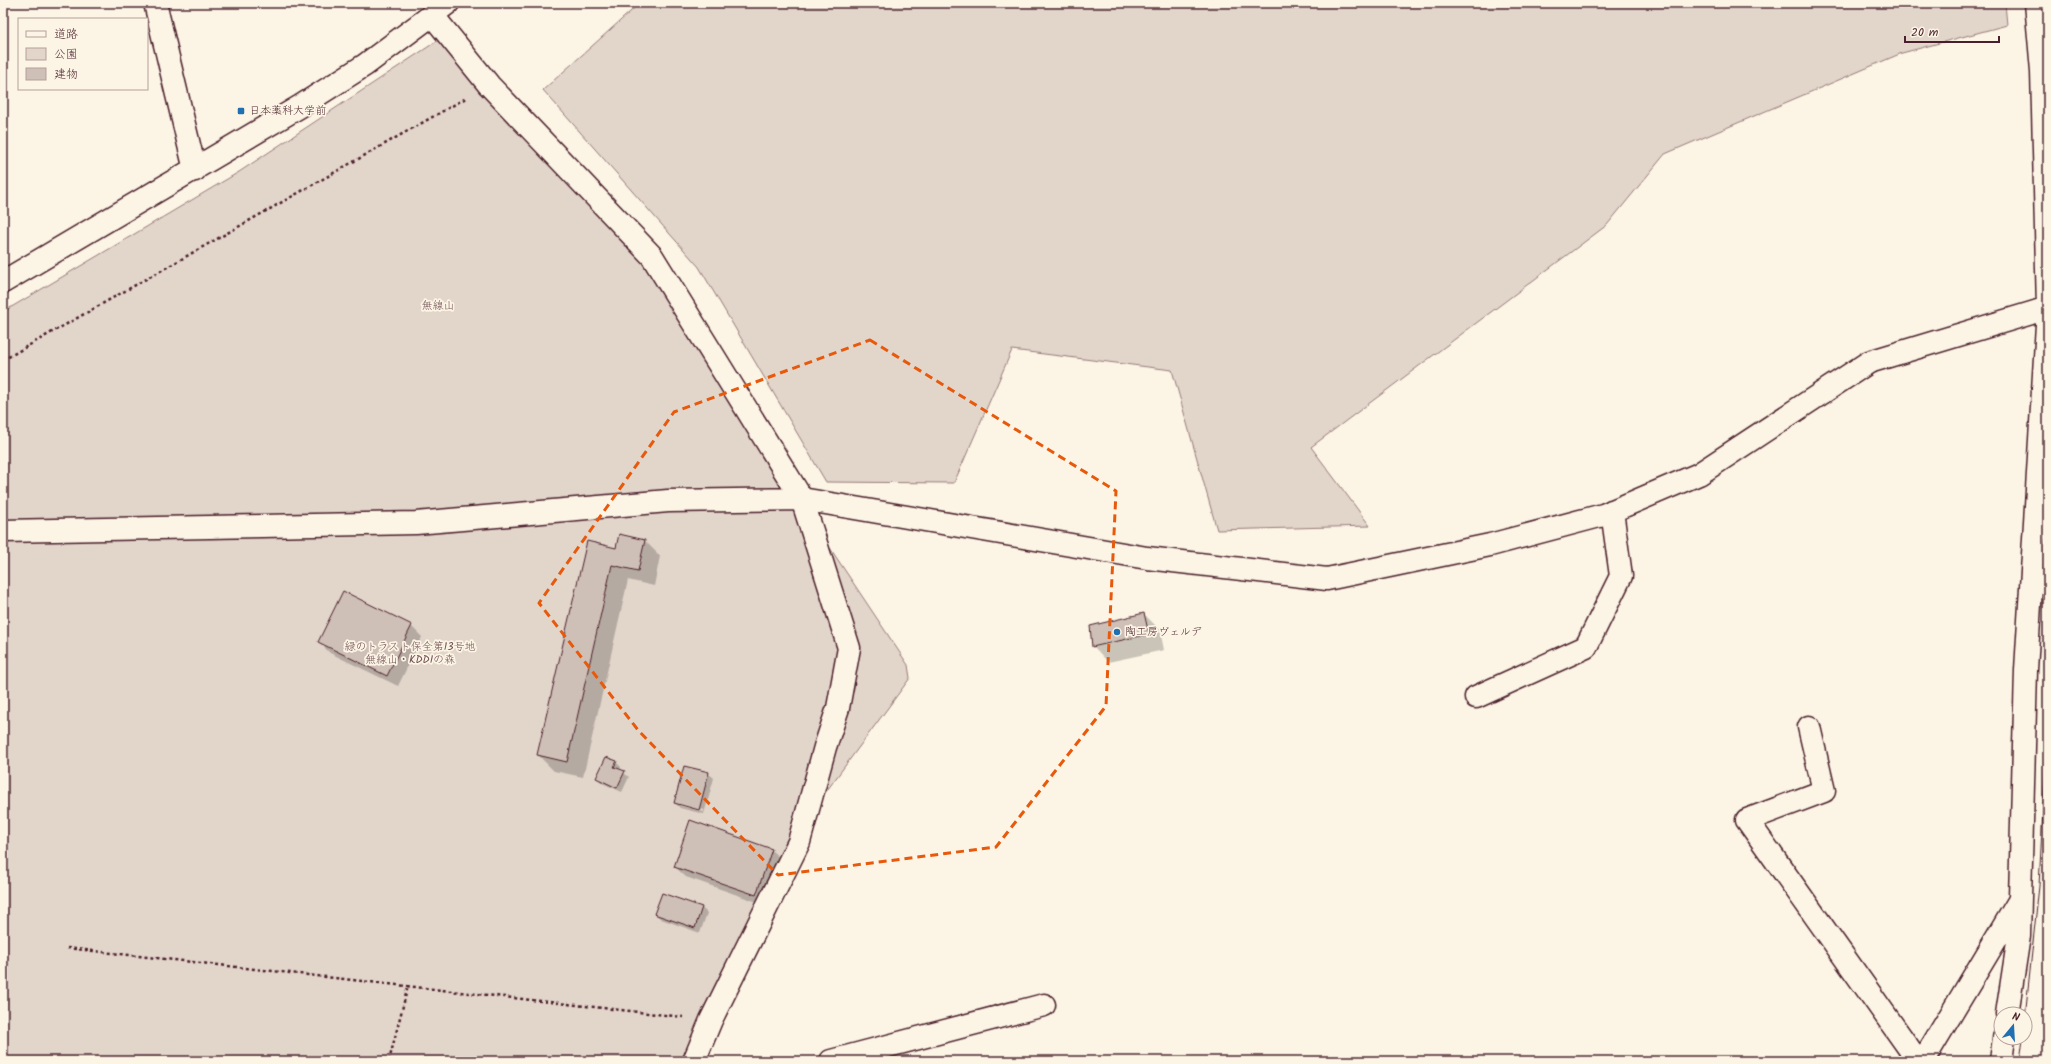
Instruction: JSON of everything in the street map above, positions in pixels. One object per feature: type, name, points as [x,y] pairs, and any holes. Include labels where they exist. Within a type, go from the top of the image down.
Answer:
[{"type":"street","points":[[154,3],[196,170]]},
{"type":"street","points":[[2009,1006],[2019,936],[2026,670],[2039,589],[2048,308],[2042,71],[2036,3]]},
{"type":"street","points":[[3,282],[196,170],[366,65],[441,9],[489,85],[652,256],[802,499],[849,648],[838,708],[825,747],[799,842],[711,1020],[694,1061]]},
{"type":"street","points":[[3,531],[416,523],[668,501],[802,499],[1147,558],[1327,579],[1490,545],[1603,515],[1699,474],[1869,362],[2048,308]]},
{"type":"street","points":[[1476,697],[1586,647],[1622,576],[1612,511]]},
{"type":"street","points":[[1809,727],[1824,791],[1747,820],[1918,1061]]},
{"type":"street","points":[[1923,1061],[2020,899]]},
{"type":"street","points":[[831,1061],[1044,1005]]},
{"type":"street","points":[[2001,1061],[2003,1046]]},
{"type":"path","points":[[3,360],[489,85]]},
{"type":"path","points":[[67,948],[711,1020]]},
{"type":"path","points":[[389,1061],[408,986]]},
{"type":"highlighted area","points":[[870,340],[1116,491],[1106,706],[996,847],[778,875],[638,730],[539,603],[674,412]]},
{"type":"green space","points":[[640,3],[2005,3],[2007,25],[1902,53],[1665,154],[1607,225],[1311,447],[1370,526],[1217,530],[1172,370],[1012,350],[954,483],[826,482],[699,267],[543,90]]},
{"type":"green space","name":"緑のトラスト保全第13号地 無線山・KDDIの森","points":[[437,41],[455,47],[645,256],[806,512],[908,665],[910,678],[791,839],[693,1061],[3,1061],[3,312],[239,172]]},
{"type":"building","points":[[619,534],[645,540],[638,571],[612,565],[567,762],[537,755],[587,541],[616,548]]},
{"type":"building","points":[[343,591],[412,625],[387,676],[318,642]]},
{"type":"building","points":[[1144,613],[1149,634],[1092,647],[1090,626]]},
{"type":"building","points":[[606,757],[617,761],[614,767],[625,771],[617,788],[596,778]]},
{"type":"building","points":[[684,766],[709,772],[699,810],[674,803]]},
{"type":"building","points":[[690,820],[772,849],[756,895],[674,867]]},
{"type":"building","points":[[662,893],[702,907],[695,928],[654,914]]},
{"type":"tram line","points":[[2026,1006],[2039,886],[2048,715]]},
{"type":"tram line","points":[[2020,1061],[2022,1046]]},
{"type":"place","name":"日本薬科大学前","points":[[241,111]]},
{"type":"place","name":"陶工房ヴェルデ","points":[[1117,632]]},
{"type":"park label","name":"無線山","points":[[438,306]]}]
